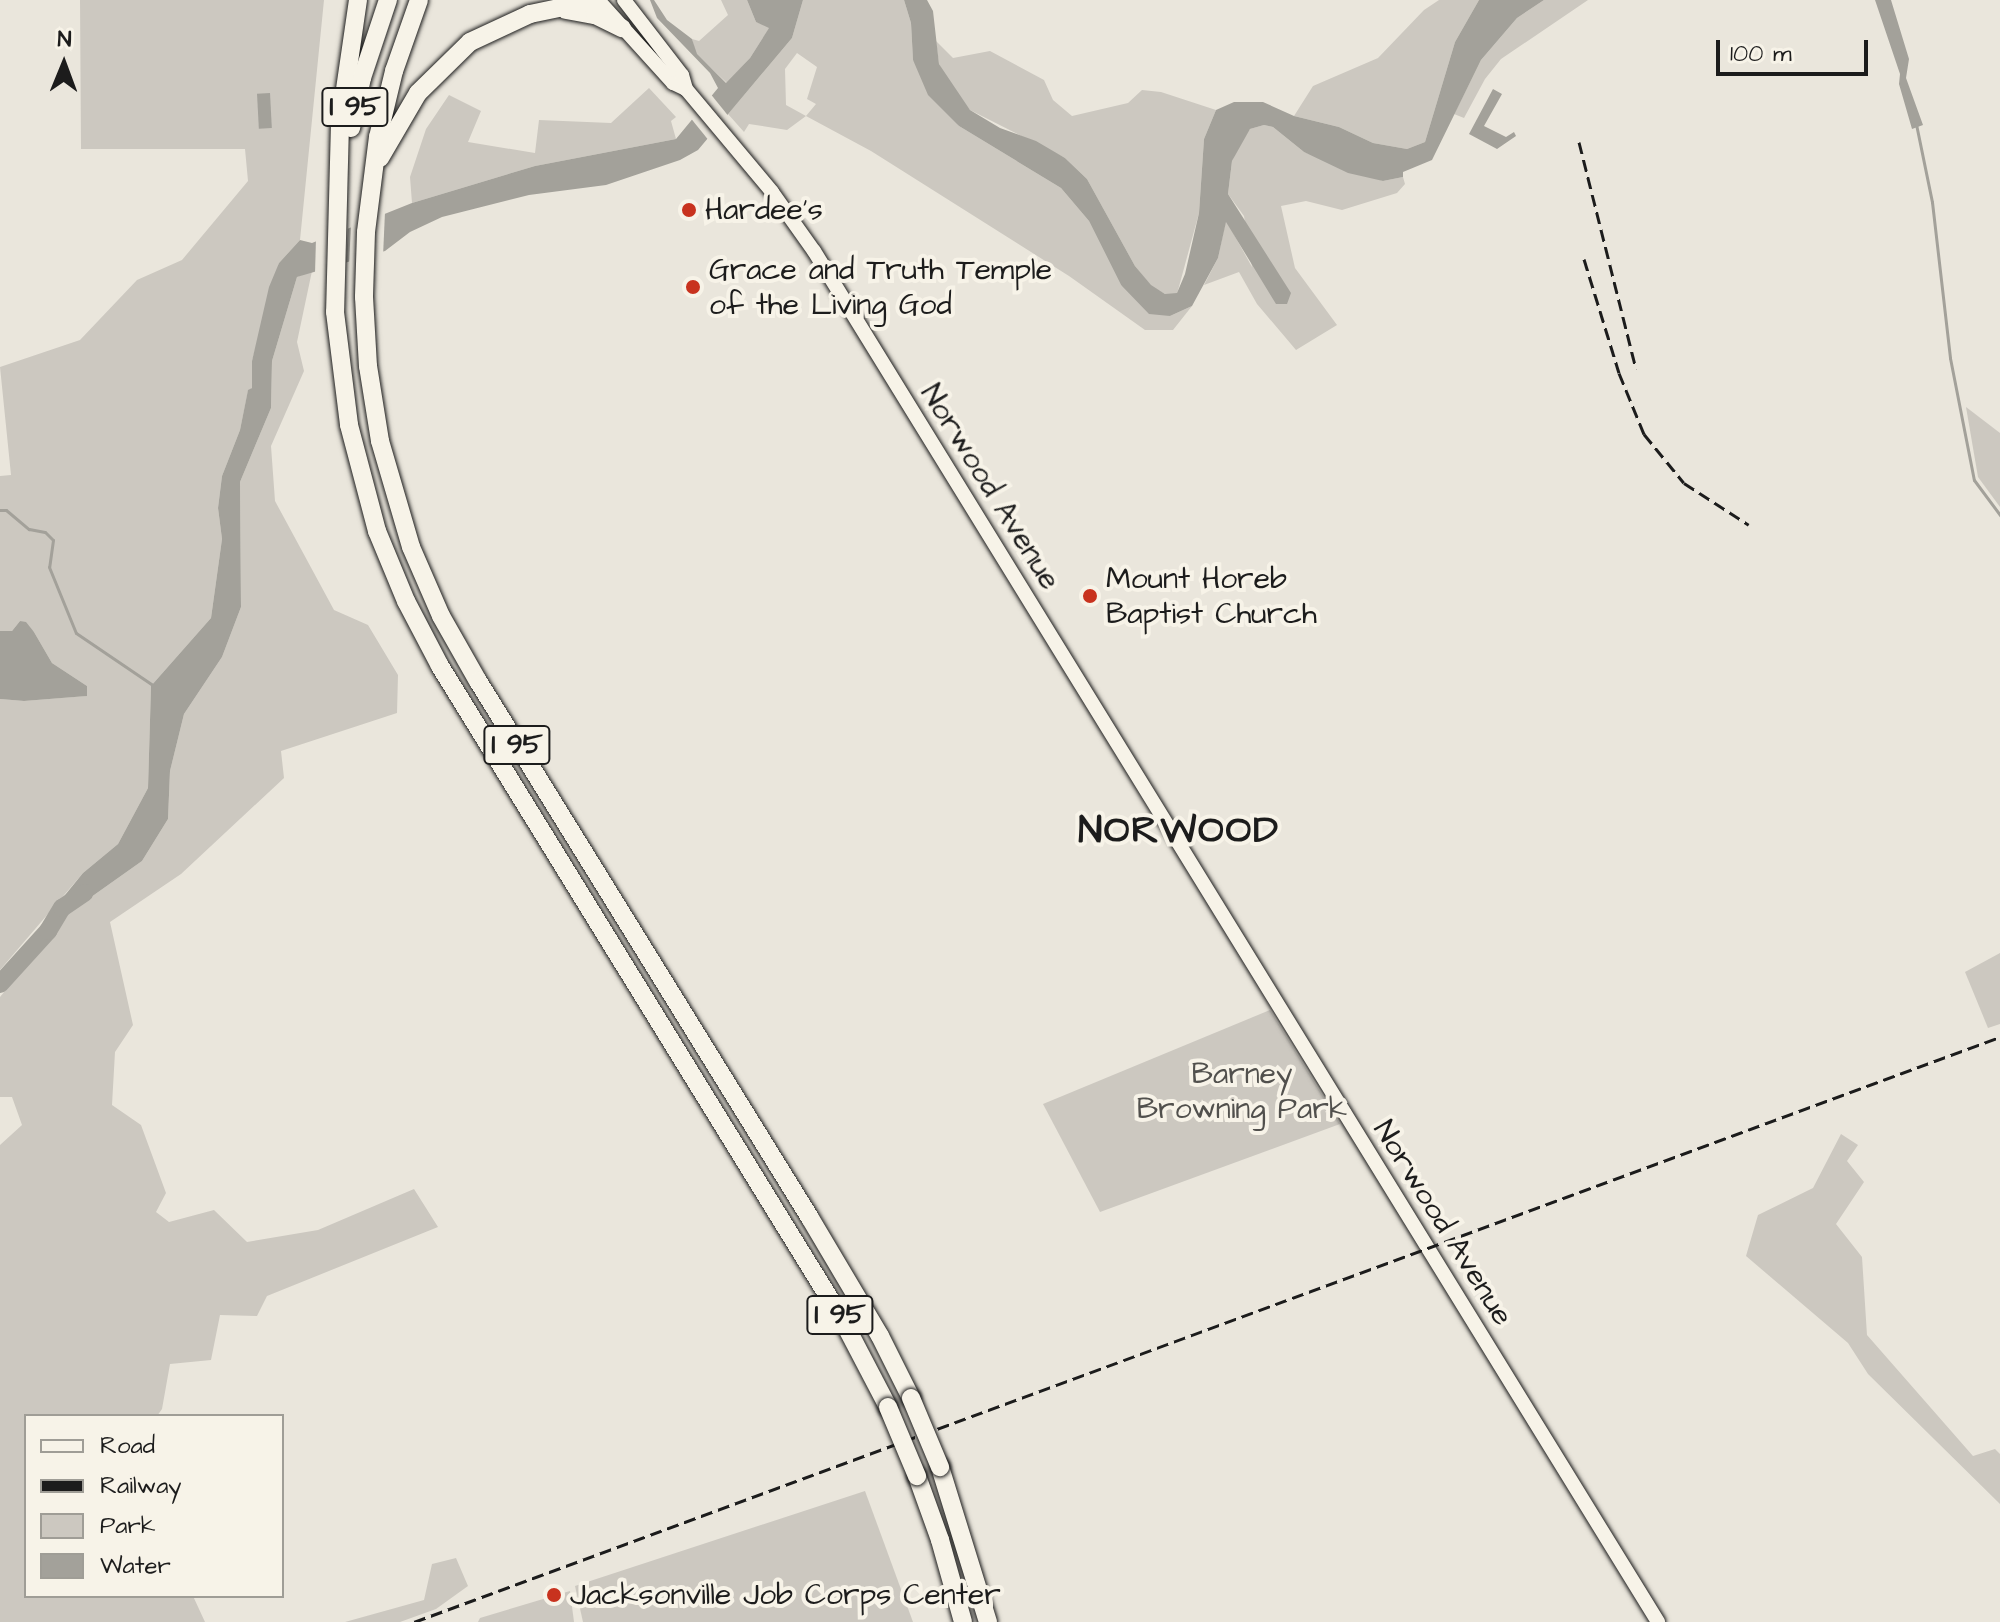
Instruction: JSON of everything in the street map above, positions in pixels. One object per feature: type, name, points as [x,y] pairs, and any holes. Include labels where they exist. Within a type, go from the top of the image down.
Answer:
[{"type":"highway","points":[[337,217],[340,124],[358,0]]},
{"type":"highway","name":"I 95","points":[[388,0],[353,114],[337,217],[335,312],[342,388],[357,463],[377,531],[406,601],[459,697],[841,1317],[888,1407],[917,1476],[963,1622]]},
{"type":"highway","name":"I 95","points":[[419,0],[384,107],[369,202],[364,297],[371,391],[389,477],[411,547],[441,616],[880,1336],[940,1467],[988,1622]]},
{"type":"highway","points":[[373,171],[418,93],[440,67],[484,33],[548,9],[598,0]]},
{"type":"highway","points":[[548,9],[595,15],[622,28]]},
{"type":"main road","name":"Norwood Avenue","points":[[598,0],[673,83],[686,89]]},
{"type":"main road","name":"Norwood Avenue","points":[[624,0],[682,75],[686,89],[814,251],[1658,1622]]},
{"type":"green space","points":[[80,0],[324,0],[300,240],[279,263],[252,361],[252,388],[248,391],[240,430],[222,476],[218,508],[222,539],[211,618],[151,686],[148,788],[118,844],[83,873],[0,970],[0,699],[24,701],[86,696],[87,686],[52,663],[34,632],[20,621],[12,631],[0,631],[0,476],[11,475],[0,367],[80,340],[137,280],[182,260],[248,181],[245,149],[81,149]]},
{"type":"green space","points":[[721,0],[747,0],[756,22],[770,27],[750,58],[727,83],[696,54],[692,39],[699,41],[728,15]]},
{"type":"green space","points":[[803,0],[904,0],[911,23],[913,60],[959,126],[1061,188],[1089,221],[1121,285],[1170,316],[1192,306],[1173,330],[1145,330],[1069,276],[871,151],[806,116],[787,130],[749,124],[744,132],[728,114],[792,38]],"holes":[[[797,53],[817,67],[807,99],[816,104],[806,116],[786,105],[785,69]]]},
{"type":"green space","points":[[1439,0],[1479,0],[1455,42],[1425,142],[1407,149],[1373,143],[1339,127],[1294,116],[1313,86],[1378,58],[1424,10]]},
{"type":"green space","points":[[1544,0],[1588,0],[1501,59],[1485,79],[1464,118],[1454,114],[1481,60],[1517,18]]},
{"type":"green space","points":[[936,41],[953,58],[990,51],[1044,80],[1053,100],[1072,116],[1128,103],[1142,90],[1161,92],[1216,110],[1204,139],[1199,213],[1177,294],[1165,294],[1151,286],[1135,266],[1087,179],[1065,158],[970,110],[951,88],[939,64]]},
{"type":"green space","points":[[649,88],[676,117],[671,121],[676,139],[535,166],[412,203],[410,177],[426,129],[449,95],[481,111],[468,142],[535,153],[539,120],[611,123]]},
{"type":"green space","points":[[1264,125],[1273,127],[1304,152],[1383,181],[1403,177],[1405,184],[1397,193],[1342,210],[1306,201],[1281,206],[1295,268],[1337,325],[1296,350],[1257,304],[1239,272],[1204,285],[1218,258],[1226,220],[1252,267],[1244,216],[1228,194],[1232,161],[1242,139],[1250,129]]},
{"type":"green space","points":[[312,271],[297,342],[304,371],[271,446],[275,501],[334,610],[368,625],[398,675],[397,713],[281,751],[284,778],[181,874],[110,922],[133,1025],[115,1052],[112,1105],[141,1125],[166,1193],[156,1212],[169,1222],[214,1210],[247,1242],[318,1230],[414,1189],[438,1227],[267,1296],[257,1316],[220,1315],[211,1360],[170,1364],[158,1414],[24,1414],[24,1598],[194,1598],[205,1622],[0,1622],[0,1145],[22,1125],[12,1097],[0,1097],[0,997],[70,912],[142,861],[168,819],[170,771],[184,714],[222,657],[241,607],[240,482],[271,408],[272,361],[297,277]]},
{"type":"green space","points":[[1966,407],[2000,433],[2000,507],[1978,477]]},
{"type":"green space","points":[[2000,953],[2000,1024],[1988,1028],[1965,972]]},
{"type":"green space","name":"Barney Browning Park","points":[[1270,1010],[1340,1124],[1100,1212],[1043,1104]]},
{"type":"green space","points":[[1841,1134],[1858,1145],[1847,1161],[1864,1182],[1836,1224],[1862,1257],[1867,1335],[1973,1456],[1995,1449],[2000,1454],[2000,1504],[1868,1374],[1848,1343],[1746,1256],[1758,1215],[1813,1188]]},
{"type":"green space","points":[[865,1491],[913,1622],[583,1622],[575,1586]]},
{"type":"green space","points":[[456,1558],[468,1586],[436,1609],[400,1622],[345,1622],[424,1600],[432,1564]]},
{"type":"green space","name":"Jacksonville Job Corps Center","points":[[570,1591],[574,1622],[478,1622],[480,1618]]},
{"type":"water","points":[[650,0],[654,0],[667,20],[692,39],[697,54],[726,83],[750,58],[769,28],[756,22],[747,0],[803,0],[792,38],[698,150],[680,160],[606,185],[529,195],[442,217],[410,232],[385,251],[297,277],[272,361],[271,408],[240,482],[241,607],[222,657],[184,714],[170,771],[168,819],[142,861],[70,912],[61,900],[83,873],[118,844],[148,788],[151,686],[211,618],[222,539],[218,508],[222,476],[240,430],[248,390],[252,388],[252,361],[269,287],[279,263],[300,240],[312,243],[412,203],[535,166],[676,139],[718,88],[710,73],[657,18]]},
{"type":"water","points":[[904,0],[927,0],[933,11],[939,64],[970,110],[1000,128],[1036,141],[1065,158],[1087,179],[1135,266],[1151,285],[1165,294],[1177,293],[1185,274],[1199,213],[1204,139],[1216,110],[1234,102],[1263,102],[1294,116],[1339,127],[1373,143],[1407,149],[1425,142],[1455,42],[1479,0],[1544,0],[1517,18],[1481,60],[1432,160],[1403,172],[1403,177],[1383,181],[1348,173],[1304,152],[1273,127],[1264,125],[1250,129],[1232,161],[1228,194],[1291,293],[1287,304],[1276,304],[1226,222],[1218,258],[1192,306],[1170,316],[1149,314],[1121,285],[1089,221],[1061,188],[959,126],[928,95],[913,60],[911,23]]},
{"type":"water","points":[[1875,0],[1891,0],[1909,59],[1906,78],[1923,125],[1912,129],[1899,84],[1900,74]]},
{"type":"water","points":[[1493,89],[1502,94],[1484,126],[1506,137],[1514,132],[1516,136],[1497,149],[1469,134]]},
{"type":"water","points":[[270,93],[272,128],[259,129],[257,94]]},
{"type":"water","points":[[20,621],[26,622],[34,632],[52,663],[87,686],[87,696],[24,701],[0,699],[0,631],[12,631]]},
{"type":"pier","points":[[709,92],[730,118],[710,142],[689,116]]},
{"type":"pier","points":[[385,212],[383,256],[349,265],[351,225]]},
{"type":"pier","points":[[348,226],[346,266],[315,274],[316,238]]},
{"type":"waterway","points":[[1916,124],[1932,202],[1950,358],[1974,480],[2000,515]]},
{"type":"waterway","points":[[0,510],[6,510],[29,529],[45,532],[53,540],[49,567],[76,633],[154,686]]},
{"type":"waterway","points":[[0,984],[48,931],[62,908],[84,893]]},
{"type":"railway","points":[[1579,142],[1636,369]]},
{"type":"railway","points":[[1584,259],[1619,373],[1644,434],[1684,483],[1749,525]]},
{"type":"railway","points":[[414,1622],[2000,1037]]},
{"type":"place","name":"Hardee's","points":[[689,210]]},
{"type":"place","name":"Grace and Truth Temple of the Living God","points":[[693,287]]},
{"type":"place","name":"Mount Horeb Baptist Church","points":[[1090,596]]},
{"type":"place","name":"Jacksonville Job Corps Center","points":[[554,1595]]},
{"type":"district","name":"NORWOOD","points":[[1179,832]]}]
